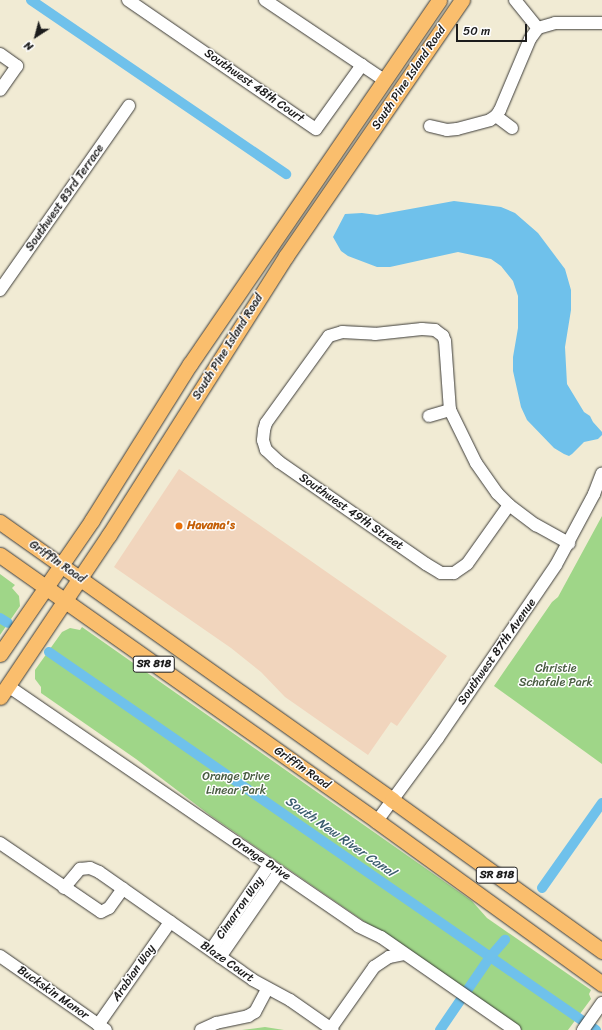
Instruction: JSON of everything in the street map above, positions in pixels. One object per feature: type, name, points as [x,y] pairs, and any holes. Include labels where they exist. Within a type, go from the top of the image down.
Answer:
[{"type":"main road","name":"South Pine Island Road","points":[[1,653],[92,520],[190,364],[439,0]]},
{"type":"main road","name":"South Pine Island Road","points":[[4,692],[80,579],[286,256],[462,0]]},
{"type":"main road","name":"Griffin Road","points":[[0,522],[602,951]]},
{"type":"main road","name":"Griffin Road","points":[[0,555],[377,821],[602,984]]},
{"type":"street","name":"Southwest 48th Court","points":[[128,0],[316,129],[362,66]]},
{"type":"street","points":[[266,0],[384,80]]},
{"type":"street","points":[[515,0],[538,28]]},
{"type":"street","points":[[430,126],[447,130],[457,129],[490,120],[496,116],[500,110],[530,39],[538,28],[555,23],[602,23]]},
{"type":"street","points":[[0,54],[17,66],[0,90]]},
{"type":"street","name":"Southwest 83rd Terrace","points":[[0,290],[129,106]]},
{"type":"street","points":[[496,116],[512,128]]},
{"type":"street","name":"Southwest 49th Street","points":[[450,410],[445,342],[440,332],[436,330],[422,329],[386,334],[335,333],[324,340],[266,423],[263,440],[266,450],[279,462],[435,570],[448,574],[467,564],[509,505]]},
{"type":"street","points":[[429,416],[450,410],[476,463],[497,493],[509,505],[536,525],[568,543]]},
{"type":"street","name":"Southwest 87th Avenue","points":[[377,821],[438,738],[516,625],[568,543],[594,494],[602,473]]},
{"type":"street","name":"Orange Drive","points":[[4,692],[274,868],[358,926],[381,938],[515,1030]]},
{"type":"street","points":[[0,843],[100,912],[109,908],[123,889]]},
{"type":"street","name":"Blaze Court","points":[[64,888],[80,870],[90,868],[99,872],[215,954],[267,989],[290,1000],[332,1029]]},
{"type":"street","name":"Cimarron Way","points":[[215,954],[274,868]]},
{"type":"street","name":"Arabian Way","points":[[102,1027],[170,922]]},
{"type":"street","points":[[332,1029],[374,967],[389,957],[404,954]]},
{"type":"street","name":"Buckskin Manor","points":[[0,956],[102,1027]]},
{"type":"street","points":[[201,1030],[216,1023],[248,1016],[255,1012],[267,989]]},
{"type":"street","points":[[583,1030],[602,1003]]},
{"type":"shaded area","points":[[179,469],[447,656],[397,726],[391,722],[368,755],[285,697],[261,672],[231,648],[114,567]]},
{"type":"green space","name":"Christie Schafale Park","points":[[602,516],[602,764],[494,686],[552,602],[558,597]]},
{"type":"green space","points":[[0,574],[15,585],[12,588],[19,596],[20,606],[0,635]]},
{"type":"green space","name":"Orange Drive Linear Park","points":[[82,627],[472,901],[487,918],[591,990],[589,994],[591,999],[568,1030],[522,1030],[211,816],[136,759],[41,693],[41,687],[35,679],[35,670],[62,632],[70,628],[80,630]]},
{"type":"green space","points":[[265,1027],[284,1030],[242,1030]]},
{"type":"water","points":[[454,201],[501,207],[515,213],[538,233],[565,269],[571,290],[571,310],[565,347],[567,384],[584,412],[590,416],[602,432],[602,435],[598,439],[584,442],[569,456],[554,448],[527,420],[521,407],[513,371],[513,357],[518,328],[518,296],[513,281],[501,266],[491,259],[458,252],[390,267],[377,267],[348,256],[341,251],[333,237],[345,214],[362,213],[377,215]]},
{"type":"waterway","points":[[31,0],[286,174]]},
{"type":"waterway","name":"South New River Canal","points":[[0,618],[8,623]]},
{"type":"waterway","name":"South New River Canal","points":[[49,652],[596,1030]]},
{"type":"waterway","points":[[542,888],[602,803]]},
{"type":"waterway","points":[[440,1030],[490,957],[505,940]]},
{"type":"place","name":"Havana's","points":[[179,526]]}]
